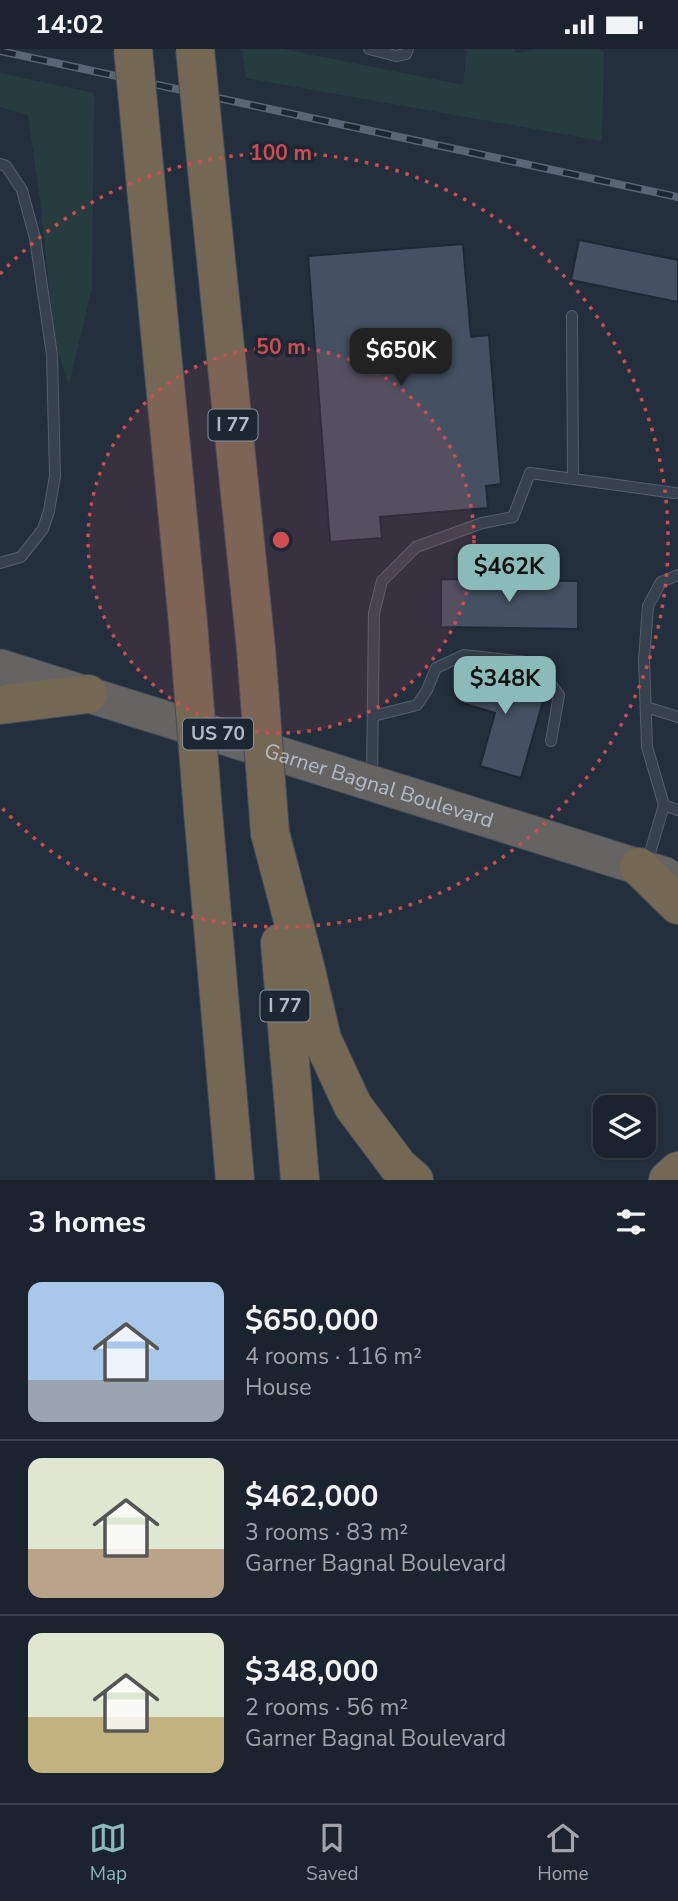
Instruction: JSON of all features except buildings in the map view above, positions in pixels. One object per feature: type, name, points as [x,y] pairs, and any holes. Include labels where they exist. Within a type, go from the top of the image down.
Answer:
[{"type":"highway","points":[[133,49],[188,623],[235,1180]]},
{"type":"highway","name":"I 77","points":[[195,49],[256,649],[300,1180]]},
{"type":"highway","name":"Garner Bagnal Boulevard","points":[[0,667],[678,880]]},
{"type":"highway","points":[[0,705],[88,694]]},
{"type":"highway","points":[[270,833],[322,1038],[353,1106],[398,1166],[414,1180]]},
{"type":"highway","points":[[642,868],[678,905]]},
{"type":"highway","points":[[210,1180],[224,1062]]},
{"type":"highway","points":[[668,1180],[678,1171]]},
{"type":"lane","points":[[369,49],[396,56],[407,54],[408,49]]},
{"type":"lane","points":[[0,164],[6,166],[22,190],[35,238],[52,355],[55,476],[43,529],[21,557],[0,563]]},
{"type":"lane","points":[[572,316],[573,479]]},
{"type":"lane","points":[[372,783],[374,613],[382,581],[416,547],[482,523],[513,517],[530,473],[675,493]]},
{"type":"lane","points":[[642,868],[664,806],[647,747],[644,660],[648,606],[661,582],[678,575]]},
{"type":"lane","points":[[373,716],[417,705],[428,689],[436,668],[464,655],[535,663],[559,695],[551,741]]},
{"type":"lane","points":[[646,707],[678,717]]},
{"type":"lane","points":[[664,806],[678,810]]},
{"type":"green space","points":[[242,49],[283,49],[463,85],[467,49],[513,49],[517,53],[537,49],[600,49],[604,52],[602,141],[246,78]]},
{"type":"green space","points":[[0,73],[94,93],[92,288],[69,385],[55,342],[28,115],[0,107]]},
{"type":"railway","points":[[0,51],[678,197]]}]
